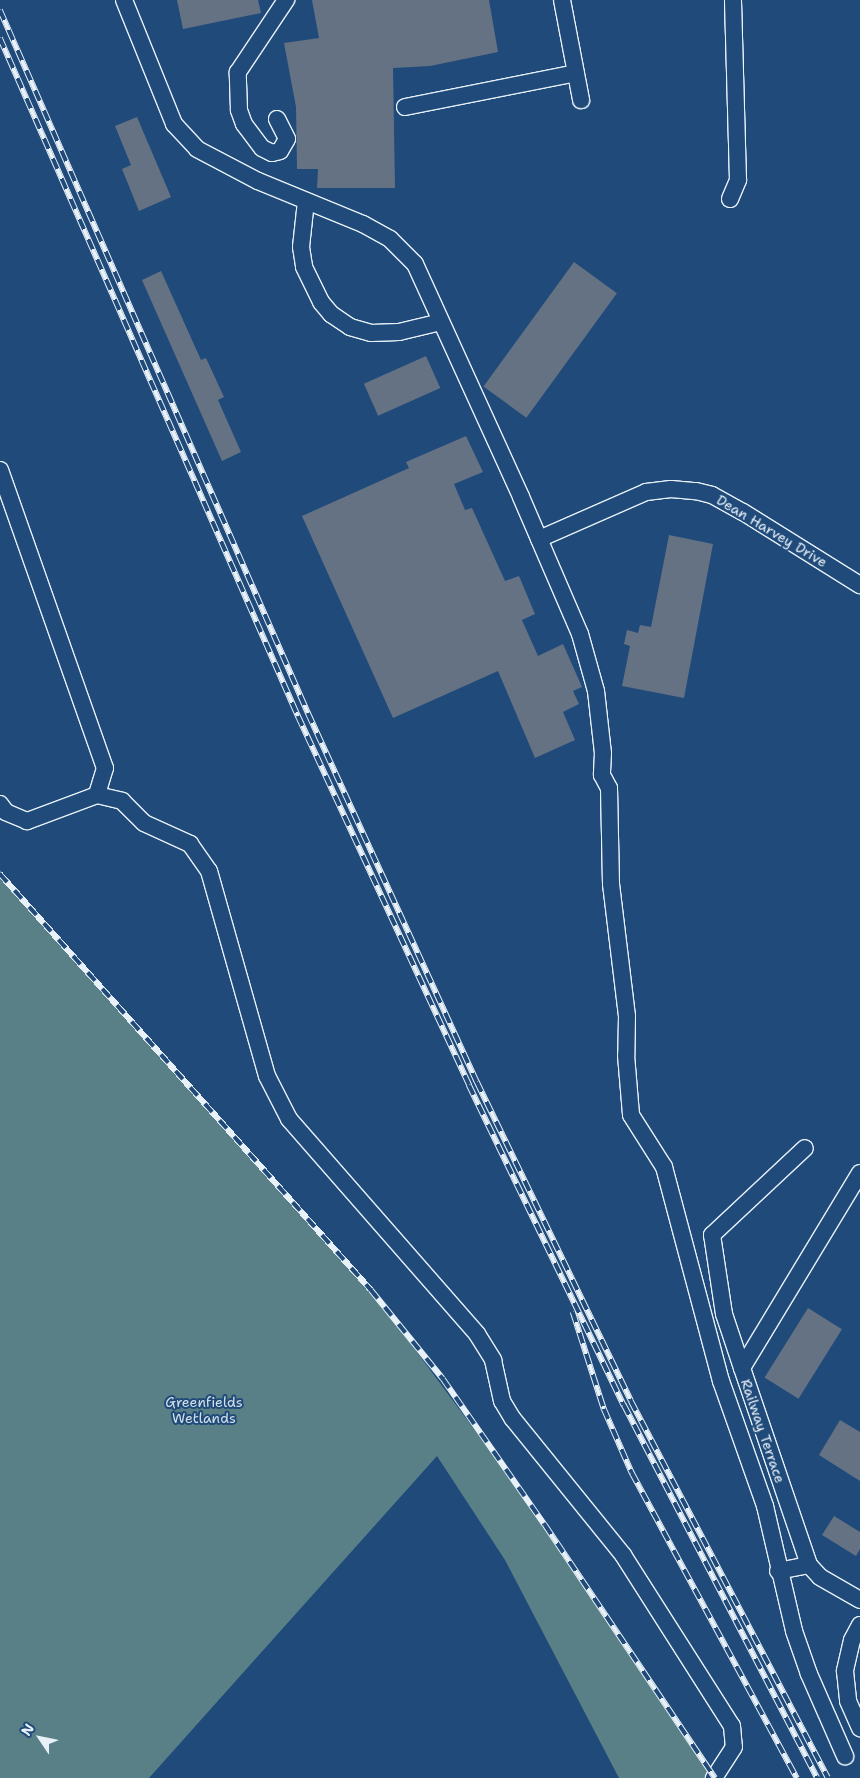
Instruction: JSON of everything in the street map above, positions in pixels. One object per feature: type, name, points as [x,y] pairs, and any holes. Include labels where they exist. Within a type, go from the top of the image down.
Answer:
[{"type":"street","points":[[124,0],[174,124],[188,141],[217,161],[363,224],[390,239],[414,264],[580,634],[596,691],[603,753],[602,775],[609,797],[611,884],[627,1016],[630,1108],[637,1126],[664,1167],[721,1381],[765,1506],[778,1571],[809,1674],[846,1756]]},
{"type":"street","points":[[277,118],[287,139],[280,152],[272,152],[262,148],[244,124],[239,110],[238,72],[286,0]]},
{"type":"street","points":[[562,0],[581,100]]},
{"type":"street","points":[[730,199],[738,180],[733,0]]},
{"type":"street","points":[[405,107],[576,73]]},
{"type":"street","points":[[306,201],[301,248],[304,268],[321,302],[331,314],[350,327],[371,333],[399,332],[441,322]]},
{"type":"street","points":[[0,470],[105,768],[97,795]]},
{"type":"street","name":"Dean Harvey Drive","points":[[539,539],[646,492],[682,489],[712,495],[725,502],[858,584]]},
{"type":"street","points":[[0,804],[6,812],[27,821],[97,795],[122,801],[144,823],[190,844],[208,871],[267,1076],[289,1119],[477,1334],[493,1360],[502,1401],[512,1420],[623,1555],[732,1726],[734,1747],[714,1778]]},
{"type":"street","points":[[742,1368],[724,1314],[712,1235],[805,1148]]},
{"type":"street","name":"Railway Terrace","points":[[860,1173],[742,1368],[809,1565],[820,1577],[860,1600]]},
{"type":"street","points":[[778,1571],[809,1565]]},
{"type":"street","points":[[860,1625],[852,1640],[845,1671],[848,1701],[860,1728]]},
{"type":"green space","name":"Greenfields Wetlands","points":[[0,870],[371,1290],[545,1525],[714,1778],[619,1778],[505,1560],[437,1456],[149,1778],[0,1778]]},
{"type":"building","points":[[177,0],[258,0],[261,13],[183,29]]},
{"type":"building","points":[[312,0],[489,0],[498,52],[430,66],[393,68],[395,188],[317,188],[318,169],[297,169],[296,107],[284,43],[319,38]]},
{"type":"building","points":[[137,117],[171,197],[139,211],[122,169],[131,165],[115,126]]},
{"type":"building","points":[[574,262],[617,293],[526,418],[483,387]]},
{"type":"building","points":[[161,271],[201,360],[206,358],[224,397],[218,400],[241,452],[222,461],[142,280]]},
{"type":"building","points":[[426,356],[440,388],[378,416],[364,384]]},
{"type":"building","points":[[466,436],[483,472],[454,484],[465,510],[472,508],[505,581],[519,576],[535,614],[522,620],[538,656],[563,644],[582,687],[573,691],[579,704],[563,712],[575,740],[535,758],[498,671],[393,718],[302,516],[409,468],[406,462]]},
{"type":"building","points":[[669,535],[713,544],[684,698],[622,686],[630,646],[624,644],[627,630],[638,633],[640,625],[651,627]]},
{"type":"building","points":[[808,1308],[842,1329],[798,1399],[765,1378]]},
{"type":"building","points":[[840,1420],[860,1432],[860,1481],[819,1455]]},
{"type":"building","points":[[834,1516],[860,1532],[860,1549],[856,1556],[822,1535]]},
{"type":"railway","points":[[0,10],[308,713],[477,1082],[631,1401],[828,1778]]},
{"type":"railway","points":[[0,38],[298,716],[469,1085],[624,1405],[817,1778]]},
{"type":"railway","points":[[0,874],[371,1290],[443,1379],[545,1525],[715,1778]]},
{"type":"railway","points":[[573,1312],[604,1409],[632,1473],[797,1778]]}]
